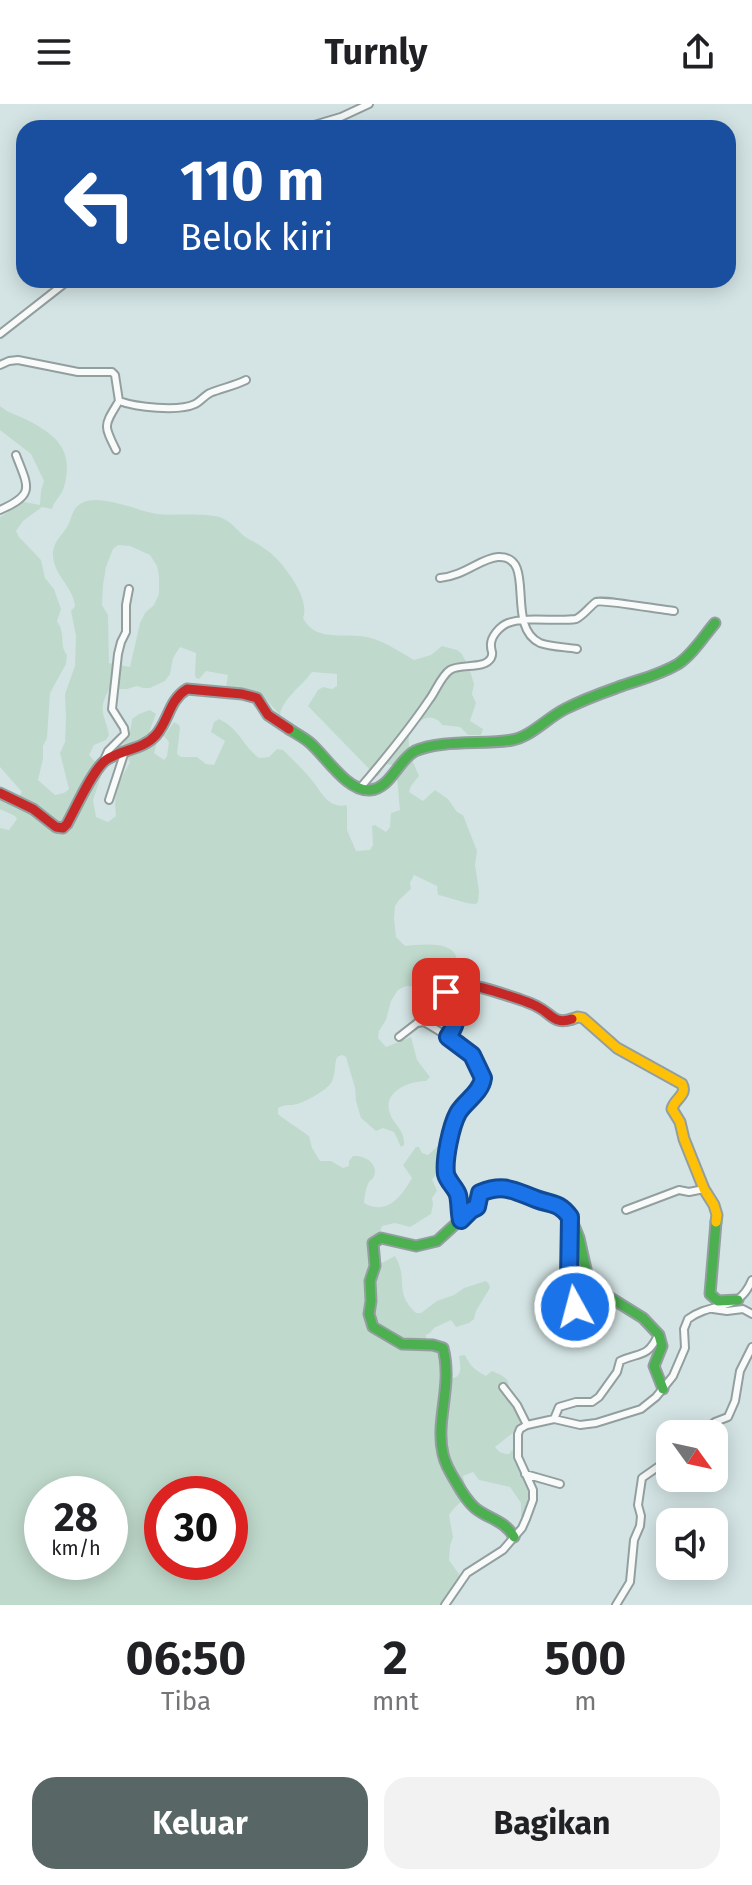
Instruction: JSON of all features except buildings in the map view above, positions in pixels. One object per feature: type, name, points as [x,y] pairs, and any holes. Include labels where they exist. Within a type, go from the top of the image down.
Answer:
[{"type":"street","points":[[331,120],[369,104]]},
{"type":"street","points":[[0,334],[59,288]]},
{"type":"street","points":[[0,365],[18,360],[78,372],[112,372],[119,401],[106,429],[116,450]]},
{"type":"street","points":[[119,401],[145,408],[189,406],[208,394],[246,380]]},
{"type":"street","points":[[0,510],[24,497],[27,491],[16,455]]},
{"type":"street","points":[[440,578],[457,575],[493,558],[501,556],[508,559],[518,569],[522,620],[529,633],[539,643],[577,649]]},
{"type":"street","points":[[0,793],[33,809],[56,827],[63,828],[108,751],[123,737],[125,732],[112,709],[118,654],[126,632],[129,589]]},
{"type":"street","points":[[360,788],[430,700],[446,673],[457,667],[487,662],[492,654],[491,642],[501,627],[522,620],[576,619],[603,600],[674,611]]},
{"type":"street","points":[[104,760],[116,753],[142,746],[154,737],[172,702],[183,690],[242,694],[257,698],[274,719],[309,742],[341,777],[370,790],[384,784],[413,752],[469,742],[513,740],[526,735],[562,710],[652,677],[681,662],[715,623]]},
{"type":"street","points":[[109,800],[125,751]]},
{"type":"street","points":[[448,1037],[455,1026],[456,1016],[445,995],[447,990],[469,985],[537,1006],[562,1022],[578,1017],[587,1021],[619,1049],[682,1084],[683,1094],[672,1109],[717,1215],[710,1294],[716,1301],[738,1300]]},
{"type":"street","points":[[399,1037],[422,1022],[472,1055],[483,1078],[453,1125],[447,1162],[446,1172],[457,1192],[461,1220]]},
{"type":"street","points":[[514,1537],[510,1528],[470,1504],[443,1455],[441,1427],[448,1381],[443,1348],[438,1345],[400,1344],[373,1327],[369,1314],[370,1281],[375,1266],[373,1243],[381,1238],[416,1246],[437,1241],[477,1207],[480,1193],[498,1188],[514,1189],[539,1201],[560,1206],[576,1230],[592,1284],[656,1328],[662,1337],[661,1351],[654,1366],[663,1389]]},
{"type":"street","points":[[626,1210],[679,1190],[690,1192],[704,1189]]},
{"type":"street","points":[[570,1217],[569,1280],[574,1314]]},
{"type":"street","points":[[445,1605],[467,1573],[503,1550],[522,1528],[533,1500],[533,1490],[518,1457],[518,1434],[527,1425],[554,1419],[580,1425],[641,1409],[673,1376],[685,1348],[686,1323],[694,1314],[738,1300],[752,1280]]},
{"type":"street","points":[[710,1308],[727,1311],[743,1309],[752,1314]]},
{"type":"street","points":[[554,1419],[559,1407],[592,1402],[599,1397],[617,1372],[620,1361],[650,1349],[658,1337],[656,1328]]},
{"type":"street","points":[[720,1420],[728,1417],[735,1401],[742,1365],[752,1347]]},
{"type":"street","points":[[503,1387],[527,1425]]},
{"type":"street","points":[[616,1605],[630,1582],[634,1540],[640,1526],[638,1505],[642,1478],[656,1468]]},
{"type":"street","points":[[525,1474],[560,1484]]},
{"type":"green space","points":[[0,406],[52,436],[67,462],[64,487],[52,509],[42,507],[23,521],[16,531],[41,560],[45,578],[54,589],[61,609],[57,621],[67,655],[66,664],[50,693],[47,738],[38,780],[55,795],[69,789],[60,753],[65,742],[65,694],[75,666],[76,636],[71,611],[75,606],[55,566],[53,551],[75,508],[87,501],[107,501],[157,514],[224,519],[281,563],[303,601],[303,618],[316,631],[374,639],[414,660],[431,655],[442,646],[462,654],[469,668],[476,703],[470,721],[483,729],[481,735],[468,735],[460,727],[442,725],[438,720],[427,718],[413,727],[409,737],[410,752],[419,776],[409,792],[423,801],[435,790],[463,815],[477,851],[475,865],[479,891],[476,904],[462,902],[438,895],[437,886],[414,875],[411,889],[395,906],[396,937],[405,946],[444,946],[455,954],[457,963],[453,980],[443,988],[406,986],[398,990],[379,1031],[378,1038],[386,1047],[411,1037],[417,1060],[430,1077],[426,1081],[404,1086],[389,1101],[391,1116],[402,1133],[404,1145],[401,1147],[394,1132],[383,1128],[376,1131],[361,1118],[346,1057],[342,1055],[337,1057],[329,1086],[301,1103],[278,1108],[278,1114],[309,1136],[320,1161],[331,1161],[343,1168],[349,1166],[353,1156],[357,1156],[366,1158],[372,1164],[374,1176],[369,1181],[364,1203],[372,1206],[386,1206],[403,1192],[412,1178],[403,1165],[416,1147],[428,1155],[438,1146],[441,1147],[442,1168],[432,1179],[437,1191],[432,1198],[431,1214],[410,1227],[395,1223],[382,1226],[379,1236],[371,1240],[382,1263],[395,1256],[405,1298],[416,1313],[464,1288],[486,1281],[489,1284],[490,1288],[474,1319],[456,1327],[451,1320],[434,1328],[426,1338],[440,1352],[441,1369],[446,1379],[458,1375],[459,1356],[465,1355],[482,1374],[486,1376],[492,1371],[508,1381],[524,1424],[495,1447],[504,1454],[514,1451],[528,1484],[529,1500],[521,1518],[521,1503],[510,1487],[479,1480],[473,1472],[463,1476],[467,1494],[449,1515],[453,1537],[449,1560],[461,1577],[442,1605],[0,1605],[0,828],[9,830],[17,819],[0,809],[0,798],[14,805],[22,792],[0,767],[0,517],[24,502],[40,505],[44,481],[31,454],[0,430]],"holes":[[[118,545],[130,546],[150,555],[159,576],[159,594],[140,623],[130,667],[109,663],[108,615],[102,605],[106,567],[113,549]],[[180,647],[196,653],[196,678],[199,679],[206,671],[228,675],[226,687],[263,696],[280,715],[289,698],[312,672],[337,674],[337,686],[318,690],[308,706],[375,775],[378,776],[386,764],[393,765],[396,775],[400,810],[391,813],[390,827],[386,832],[372,826],[373,845],[370,850],[356,851],[347,830],[346,805],[330,802],[283,750],[277,749],[269,757],[259,758],[232,728],[219,719],[214,722],[211,732],[225,741],[214,765],[206,764],[197,757],[177,754],[180,728],[174,722],[164,736],[169,742],[164,760],[154,753],[157,743],[148,735],[156,714],[150,710],[132,719],[129,734],[121,747],[130,762],[118,788],[116,816],[108,822],[96,817],[93,800],[103,770],[89,755],[94,745],[106,740],[109,735],[103,713],[105,697],[109,689],[150,688],[165,681]]]},
{"type":"traffic: fast","points":[[289,729],[309,742],[345,779],[361,789],[370,790],[384,784],[415,751],[438,745],[519,738],[571,706],[670,668],[688,656],[715,623]]},
{"type":"traffic: fast","points":[[514,1537],[506,1527],[469,1502],[445,1461],[441,1441],[446,1376],[443,1348],[402,1344],[373,1327],[369,1314],[370,1281],[375,1266],[373,1243],[381,1238],[416,1246],[437,1241],[477,1207],[480,1193],[494,1189],[507,1189],[555,1204],[571,1218],[588,1278],[606,1295],[643,1318],[659,1335],[662,1346],[654,1366],[663,1389]]},
{"type":"traffic: fast","points":[[716,1222],[710,1294],[718,1301],[738,1300]]},
{"type":"traffic: slow","points":[[572,1019],[583,1018],[617,1048],[682,1084],[682,1094],[672,1109],[680,1122],[704,1189],[714,1205],[716,1222]]},
{"type":"traffic: jam","points":[[0,793],[33,809],[56,827],[63,828],[101,765],[112,756],[151,740],[176,699],[187,689],[257,698],[268,715],[289,729]]},
{"type":"traffic: jam","points":[[448,1037],[456,1018],[446,992],[463,985],[525,1001],[557,1020],[572,1019]]},
{"type":"route","points":[[446,992],[456,1016],[455,1026],[448,1037],[472,1055],[483,1078],[482,1085],[460,1110],[453,1125],[447,1162],[446,1172],[457,1192],[461,1220],[477,1207],[480,1193],[490,1188],[514,1189],[539,1201],[560,1206],[570,1217],[569,1280],[575,1307]]}]
